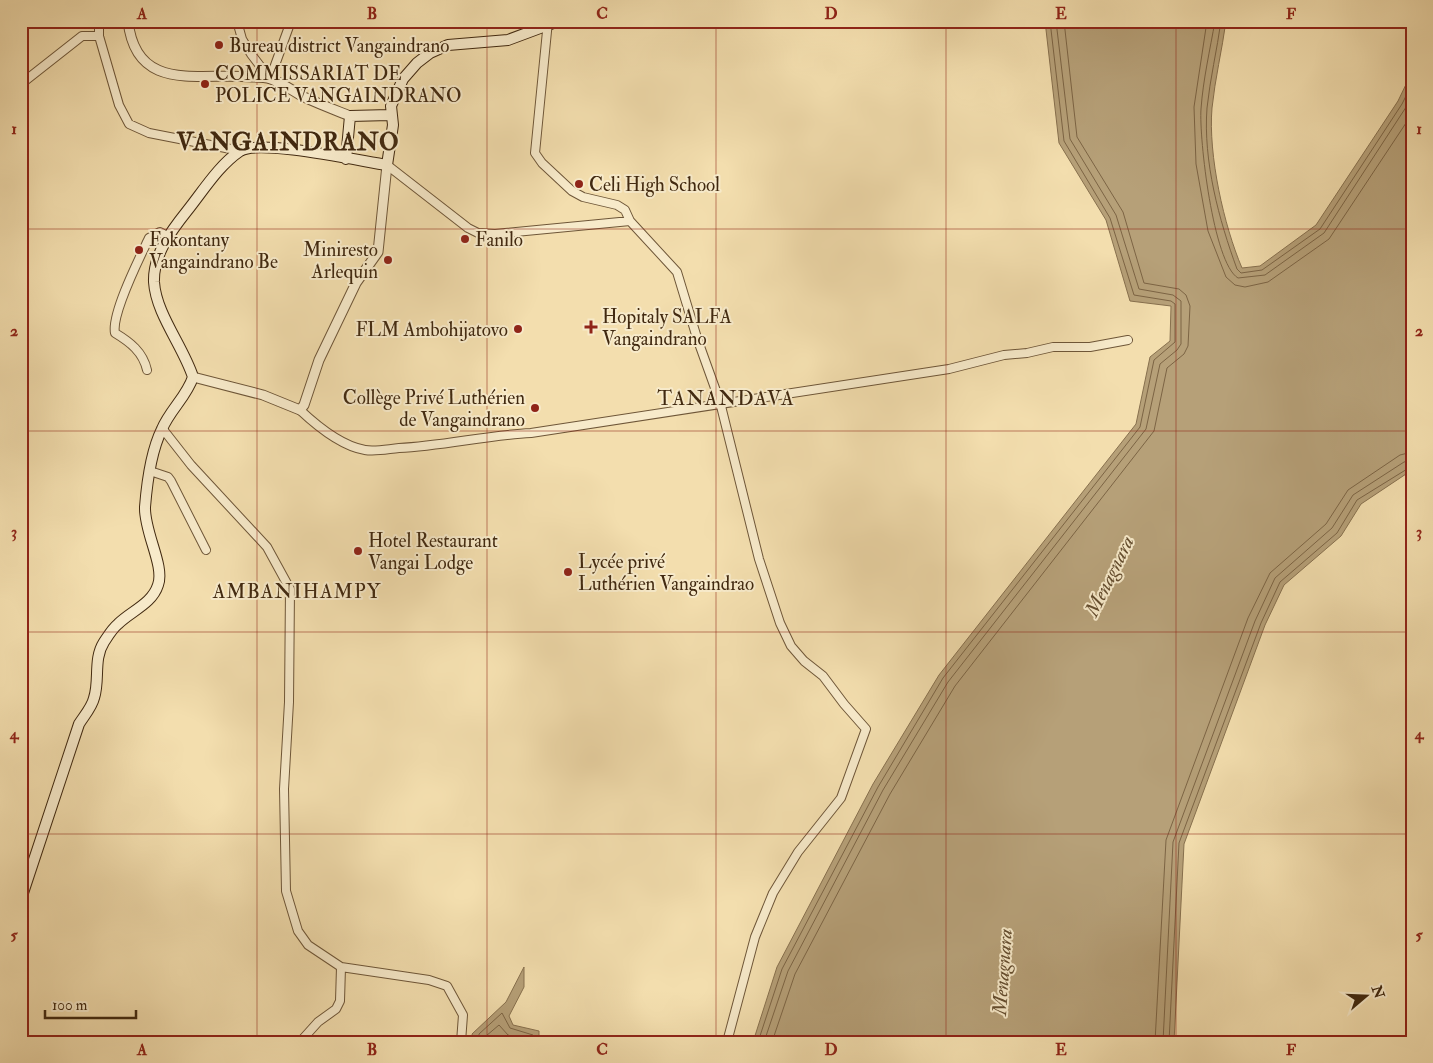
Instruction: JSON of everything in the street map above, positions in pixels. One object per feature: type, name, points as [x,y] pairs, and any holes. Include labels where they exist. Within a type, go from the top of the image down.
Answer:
[{"type":"main road","points":[[21,899],[77,730],[94,698],[98,660],[102,645],[117,624],[149,600],[158,587],[160,573],[146,522],[145,507],[150,471],[162,428],[190,386],[193,377],[179,342],[162,311],[154,283],[158,257],[169,237],[208,185],[241,151],[252,148],[303,150],[387,165],[393,125],[390,115],[403,80],[417,63],[430,53],[448,45],[508,40],[559,21]]},
{"type":"main road","points":[[346,159],[350,116],[390,115]]},
{"type":"street","points":[[99,21],[99,36],[119,105],[129,124],[149,134],[241,151]]},
{"type":"street","points":[[128,21],[129,35],[137,53],[154,70],[165,74],[232,75],[270,79],[306,98],[350,116]]},
{"type":"street","points":[[237,21],[242,39],[270,79]]},
{"type":"street","points":[[270,79],[291,21]]},
{"type":"street","points":[[548,24],[535,153],[542,163],[572,191],[582,197],[616,205],[625,210],[630,221],[677,272],[697,338],[720,402],[759,560],[780,623],[791,646],[804,661],[823,676],[844,704],[866,728],[841,798],[798,852],[774,893],[755,937],[727,1042]]},
{"type":"street","points":[[21,84],[82,36],[99,36]]},
{"type":"street","points":[[387,165],[468,228],[478,233],[495,234],[630,221]]},
{"type":"street","points":[[300,410],[319,360],[356,283],[378,252],[387,165]]},
{"type":"street","points":[[147,370],[145,361],[132,344],[115,332],[114,328],[119,307],[149,238],[160,232],[169,237]]},
{"type":"street","points":[[193,377],[263,395],[300,410],[318,426],[352,446],[366,450],[435,446],[500,434],[531,433],[720,402],[950,369],[1004,355],[1053,348],[1090,347],[1128,340]]},
{"type":"street","points":[[162,428],[191,465],[267,547],[290,589],[289,702],[284,789],[286,891],[298,931],[308,945],[341,967],[430,980],[448,986],[463,1014],[461,1042]]},
{"type":"street","points":[[150,471],[168,477],[171,481],[206,550]]},
{"type":"street","points":[[300,1042],[318,1022],[336,1009],[340,1001],[341,967]]},
{"type":"water","name":"Menagnara","points":[[1045,21],[1226,21],[1212,108],[1212,147],[1219,190],[1229,232],[1242,268],[1260,266],[1316,225],[1398,101],[1412,72],[1412,470],[1361,504],[1341,536],[1284,585],[1265,625],[1184,844],[1174,1042],[753,1042],[777,967],[873,784],[939,675],[1136,424],[1150,357],[1170,341],[1171,306],[1130,301],[1106,220],[1059,143]]},
{"type":"water","points":[[524,967],[524,987],[509,1016],[513,1025],[539,1031],[539,1042],[474,1042],[472,1034],[506,1002]]},
{"type":"place","name":"Bureau district Vangaindrano","points":[[219,45]]},
{"type":"place","name":"COMMISSARIAT DE POLICE VANGAINDRANO","points":[[205,84]]},
{"type":"place","name":"Celi High School","points":[[579,184]]},
{"type":"place","name":"Fanilo","points":[[465,239]]},
{"type":"place","name":"Fokontany Vangaindrano Be","points":[[139,250]]},
{"type":"place","name":"Miniresto Arlequin","points":[[388,260]]},
{"type":"place","name":"Hopitaly SALFA Vangaindrano","points":[[591,327]]},
{"type":"place","name":"FLM Ambohijatovo","points":[[518,329]]},
{"type":"place","name":"Collège Privé Luthérien de Vangaindrano","points":[[535,408]]},
{"type":"place","name":"Hotel Restaurant Vangai Lodge","points":[[358,551]]},
{"type":"place","name":"Lycée privé Luthérien Vangaindrao","points":[[568,572]]},
{"type":"district","name":"VANGAINDRANO","points":[[288,142]]},
{"type":"district","name":"TANANDAVA","points":[[726,398]]},
{"type":"district","name":"AMBANIHAMPY","points":[[297,591]]}]
